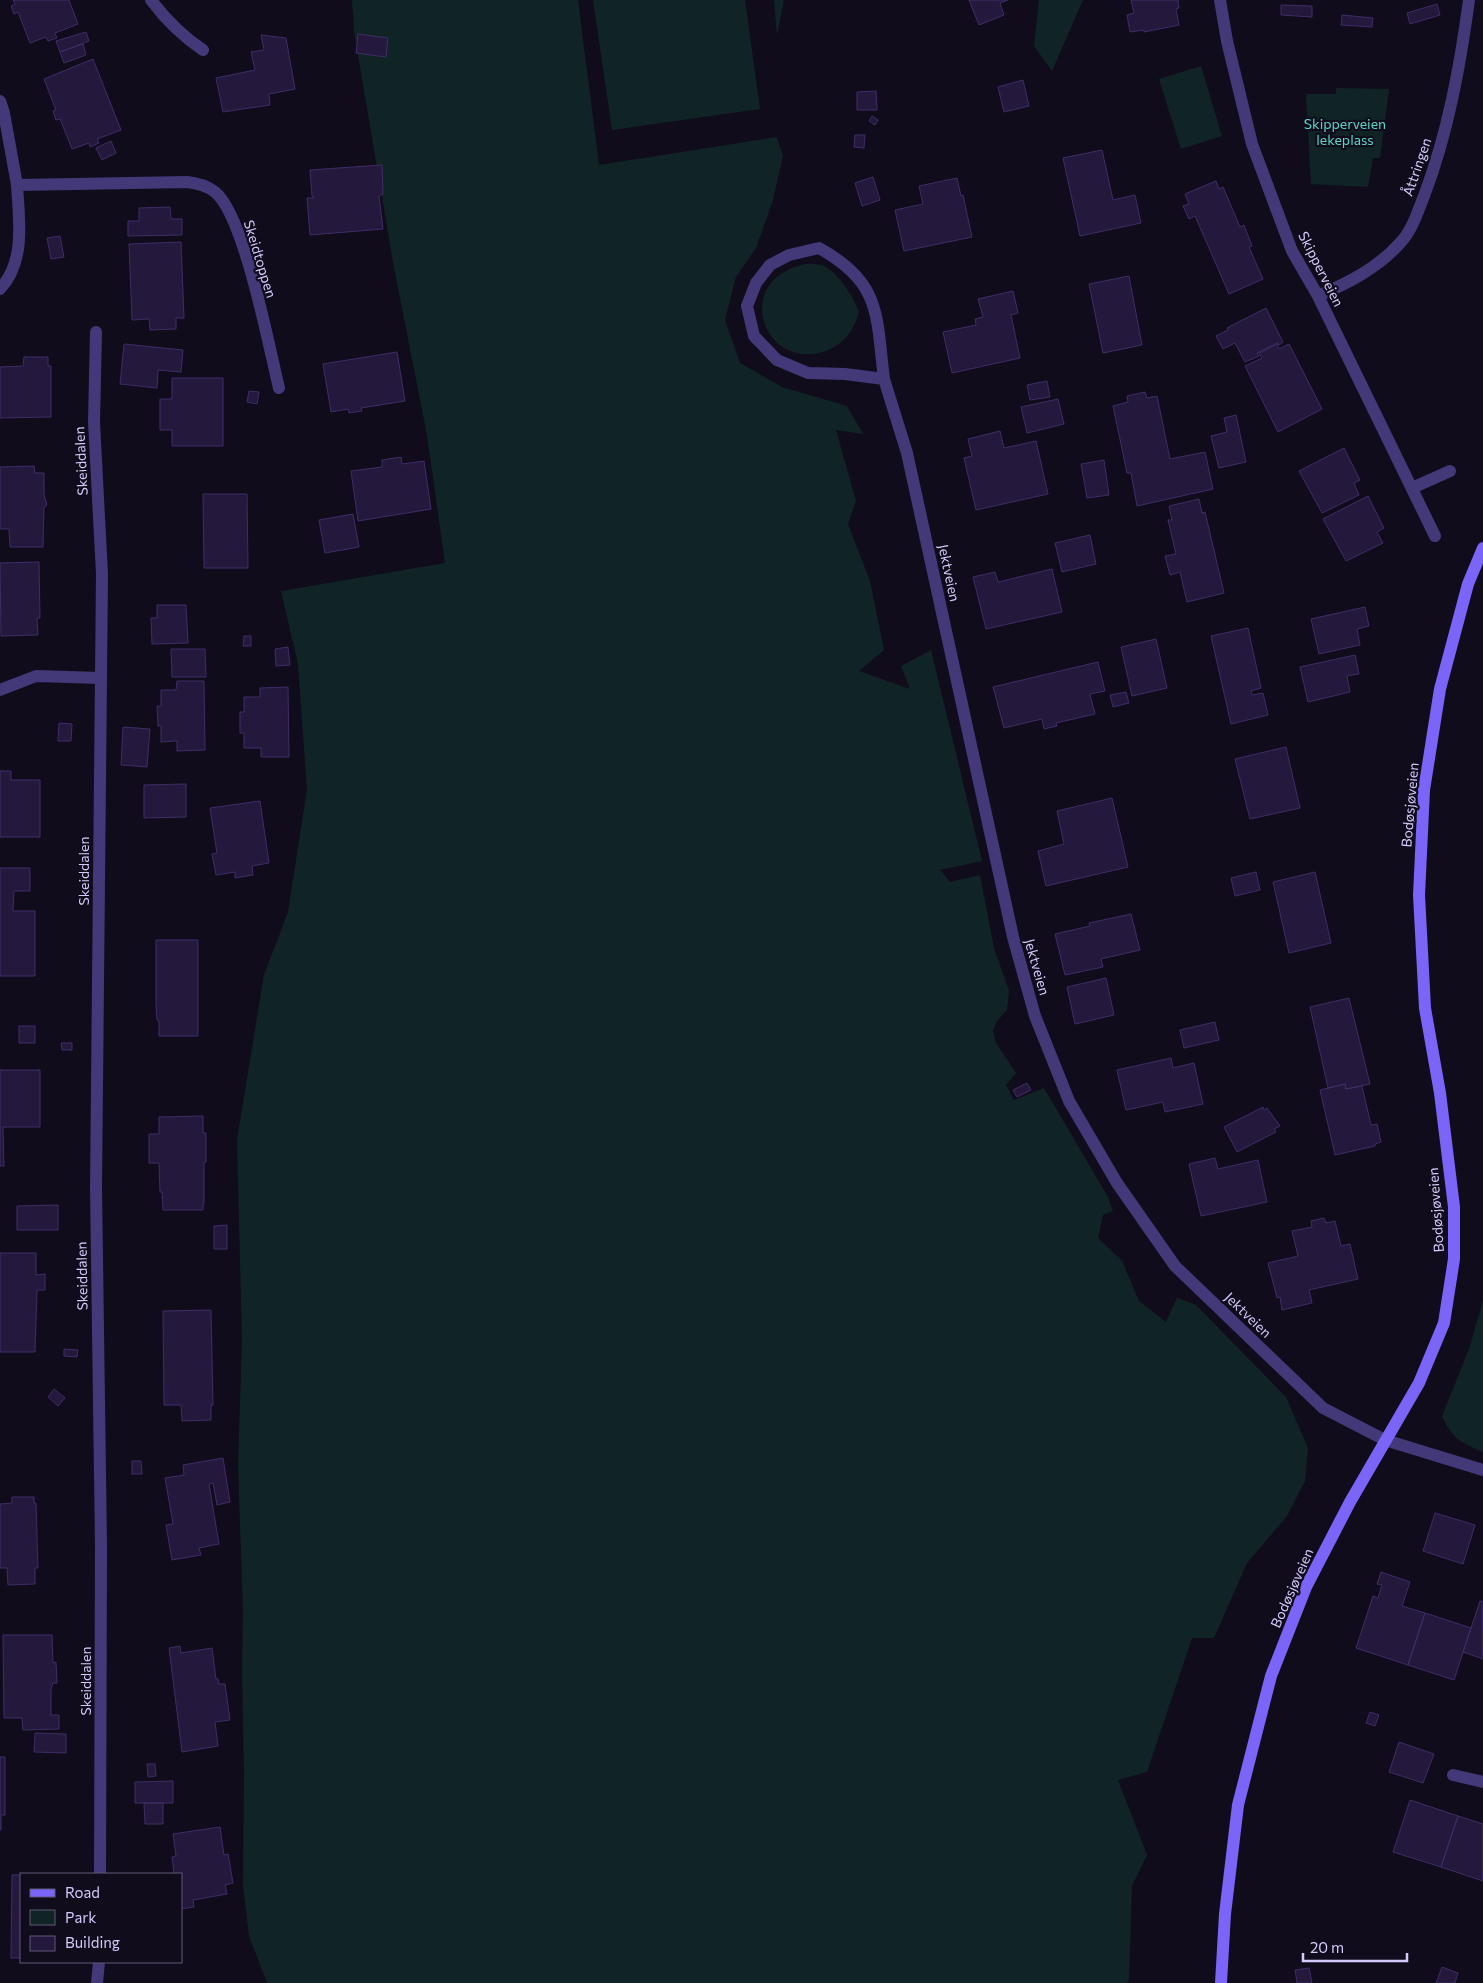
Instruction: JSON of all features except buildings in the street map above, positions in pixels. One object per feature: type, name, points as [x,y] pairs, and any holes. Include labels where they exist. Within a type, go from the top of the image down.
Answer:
[{"type":"street","points":[[151,0],[168,22],[185,38],[202,50]]},
{"type":"street","name":"Skipperveien","points":[[1220,0],[1227,41],[1252,144],[1292,251],[1318,296],[1435,536]]},
{"type":"street","name":"Åttringen","points":[[1318,296],[1348,283],[1376,265],[1401,242],[1416,217],[1433,172],[1448,122],[1469,0]]},
{"type":"street","points":[[0,101],[4,113],[17,185],[20,229],[18,257],[7,282],[0,290]]},
{"type":"street","name":"Skeidtoppen","points":[[17,185],[186,182],[203,184],[216,192],[230,212],[247,256],[279,388]]},
{"type":"street","name":"Jektveien","points":[[884,379],[845,374],[808,373],[777,360],[754,336],[747,306],[756,282],[770,265],[790,255],[819,248],[839,260],[853,272],[869,293],[875,308],[884,379],[907,453],[1013,937],[1036,1016],[1069,1102],[1117,1183],[1175,1266],[1323,1408],[1385,1440],[1483,1470]]},
{"type":"street","name":"Skeiddalen","points":[[96,332],[94,422],[102,574],[96,1187],[101,1546],[100,1873]]},
{"type":"street","points":[[1412,488],[1450,471]]},
{"type":"street","name":"Bodøsjøveien","points":[[1221,1983],[1225,1914],[1238,1805],[1271,1676],[1306,1587],[1344,1514],[1419,1383],[1444,1322],[1454,1259],[1454,1207],[1440,1092],[1425,1008],[1420,886],[1424,790],[1440,689],[1468,584],[1483,548]]},
{"type":"street","points":[[0,690],[36,676],[100,678]]},
{"type":"street","points":[[1453,1775],[1483,1782]]},
{"type":"street","points":[[97,1983],[99,1963]]},
{"type":"green space","points":[[352,0],[578,0],[599,165],[777,137],[783,156],[773,200],[756,248],[736,277],[725,320],[740,363],[782,387],[847,406],[863,434],[836,430],[856,501],[848,524],[870,581],[884,650],[859,671],[910,689],[901,666],[931,650],[982,861],[940,870],[950,882],[980,875],[994,948],[1009,991],[1007,1010],[997,1021],[993,1031],[996,1043],[1016,1073],[1006,1085],[1014,1100],[1044,1088],[1108,1197],[1113,1211],[1103,1215],[1098,1238],[1122,1261],[1139,1301],[1166,1322],[1177,1298],[1196,1305],[1286,1397],[1308,1448],[1305,1481],[1287,1516],[1247,1563],[1214,1638],[1192,1638],[1147,1772],[1118,1780],[1147,1855],[1132,1886],[1129,1980],[1127,1983],[267,1983],[249,1936],[243,1886],[243,1611],[238,1464],[242,1341],[237,1139],[264,975],[288,912],[307,789],[298,664],[281,591],[445,563],[427,435],[394,268],[354,31]]},
{"type":"green space","points":[[593,0],[745,0],[760,109],[612,130]]},
{"type":"green space","points":[[774,0],[784,0],[777,35]]},
{"type":"green space","points":[[1039,0],[1083,0],[1052,71],[1034,46]]},
{"type":"green space","points":[[1201,66],[1222,136],[1181,149],[1159,79]]},
{"type":"green space","name":"Skipperveien lekeplass","points":[[1336,88],[1389,89],[1380,158],[1373,158],[1368,187],[1311,184],[1306,94],[1336,94]]},
{"type":"green space","points":[[806,264],[822,265],[834,273],[849,292],[859,312],[851,330],[838,344],[826,351],[804,354],[786,349],[772,337],[764,321],[762,304],[768,287],[782,273]]},
{"type":"green space","points":[[1483,1301],[1483,1452],[1458,1439],[1442,1416],[1469,1349]]}]
